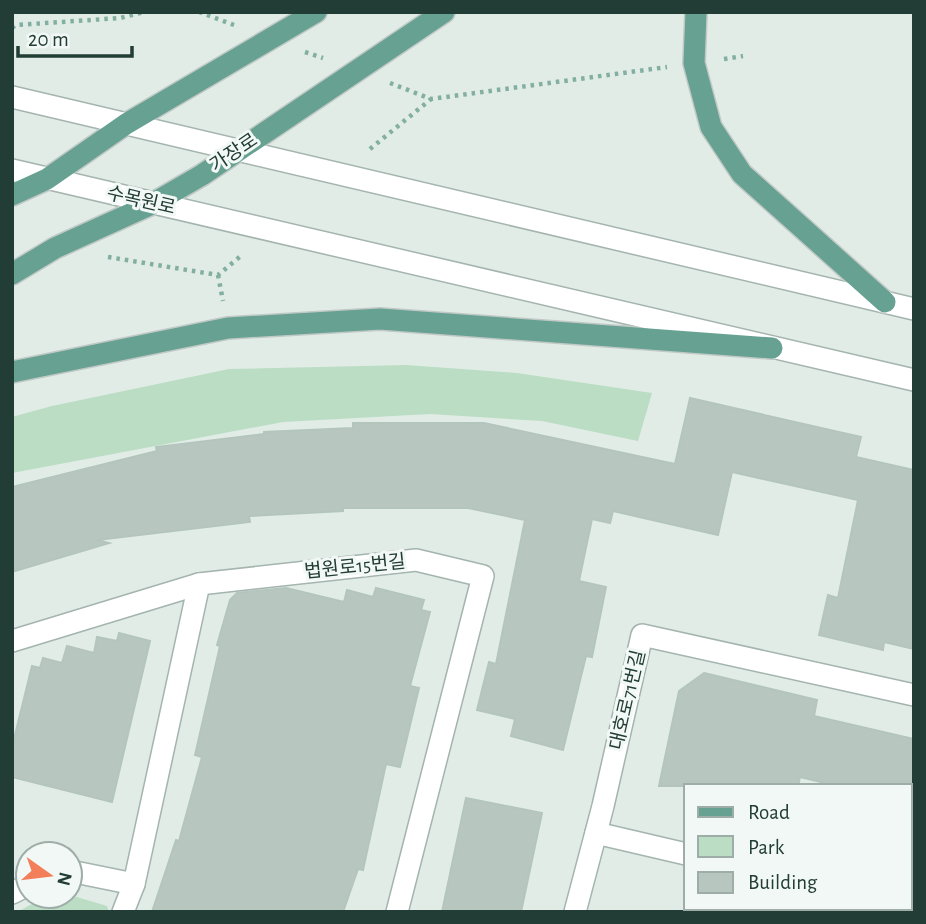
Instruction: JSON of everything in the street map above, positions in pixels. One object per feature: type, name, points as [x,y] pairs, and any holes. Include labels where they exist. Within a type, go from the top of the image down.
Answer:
[{"type":"main road","points":[[12,195],[47,179],[126,124],[316,12]]},
{"type":"main road","name":"가장로","points":[[12,274],[55,248],[152,204],[239,150],[444,12]]},
{"type":"main road","points":[[696,12],[694,63],[711,127],[742,174],[885,302]]},
{"type":"main road","points":[[12,372],[228,328],[380,319],[772,348]]},
{"type":"street","points":[[12,97],[914,309]]},
{"type":"street","name":"수목원로","points":[[12,170],[914,380]]},
{"type":"street","name":"법원로15번길","points":[[12,641],[199,584],[416,560],[483,576],[397,912]]},
{"type":"street","points":[[123,912],[134,884],[199,584]]},
{"type":"street","name":"대호로71번길","points":[[575,912],[642,635],[914,695]]},
{"type":"street","points":[[596,833],[684,854]]},
{"type":"street","points":[[84,874],[134,884]]},
{"type":"path","points":[[12,28],[16,25],[120,18],[144,12]]},
{"type":"path","points":[[199,12],[431,99],[743,56]]},
{"type":"path","points":[[55,248],[218,275]]},
{"type":"green space","points":[[406,365],[517,373],[652,393],[638,441],[542,421],[430,414],[283,422],[12,473],[12,417],[52,406],[229,369]]},
{"type":"green space","points":[[84,899],[107,906],[109,912],[17,912],[84,910]]},
{"type":"building","points":[[690,398],[861,437],[856,457],[914,470],[914,649],[884,642],[883,650],[819,635],[828,595],[838,598],[858,500],[732,472],[718,535],[613,511],[610,523],[592,519],[579,581],[606,587],[592,657],[586,656],[563,750],[511,736],[515,719],[477,710],[489,662],[496,664],[525,520],[468,508],[343,508],[343,511],[249,516],[250,522],[97,540],[109,543],[12,572],[12,487],[157,451],[156,447],[264,432],[353,428],[353,423],[484,423],[675,464]]},
{"type":"building","points":[[286,588],[344,602],[347,590],[373,597],[376,588],[424,600],[421,610],[430,612],[410,686],[419,688],[400,767],[386,764],[363,870],[358,869],[343,912],[152,912],[176,840],[179,841],[202,757],[195,755],[220,646],[217,645],[230,600],[237,593]]},
{"type":"building","points":[[119,633],[150,641],[112,802],[12,777],[12,747],[32,666],[40,668],[43,658],[62,663],[67,646],[94,653],[97,637],[117,641]]},
{"type":"building","points":[[704,673],[817,700],[814,716],[914,739],[914,786],[829,784],[800,777],[798,784],[659,786],[679,691]]},
{"type":"building","points":[[466,798],[542,813],[521,912],[442,912]]}]
